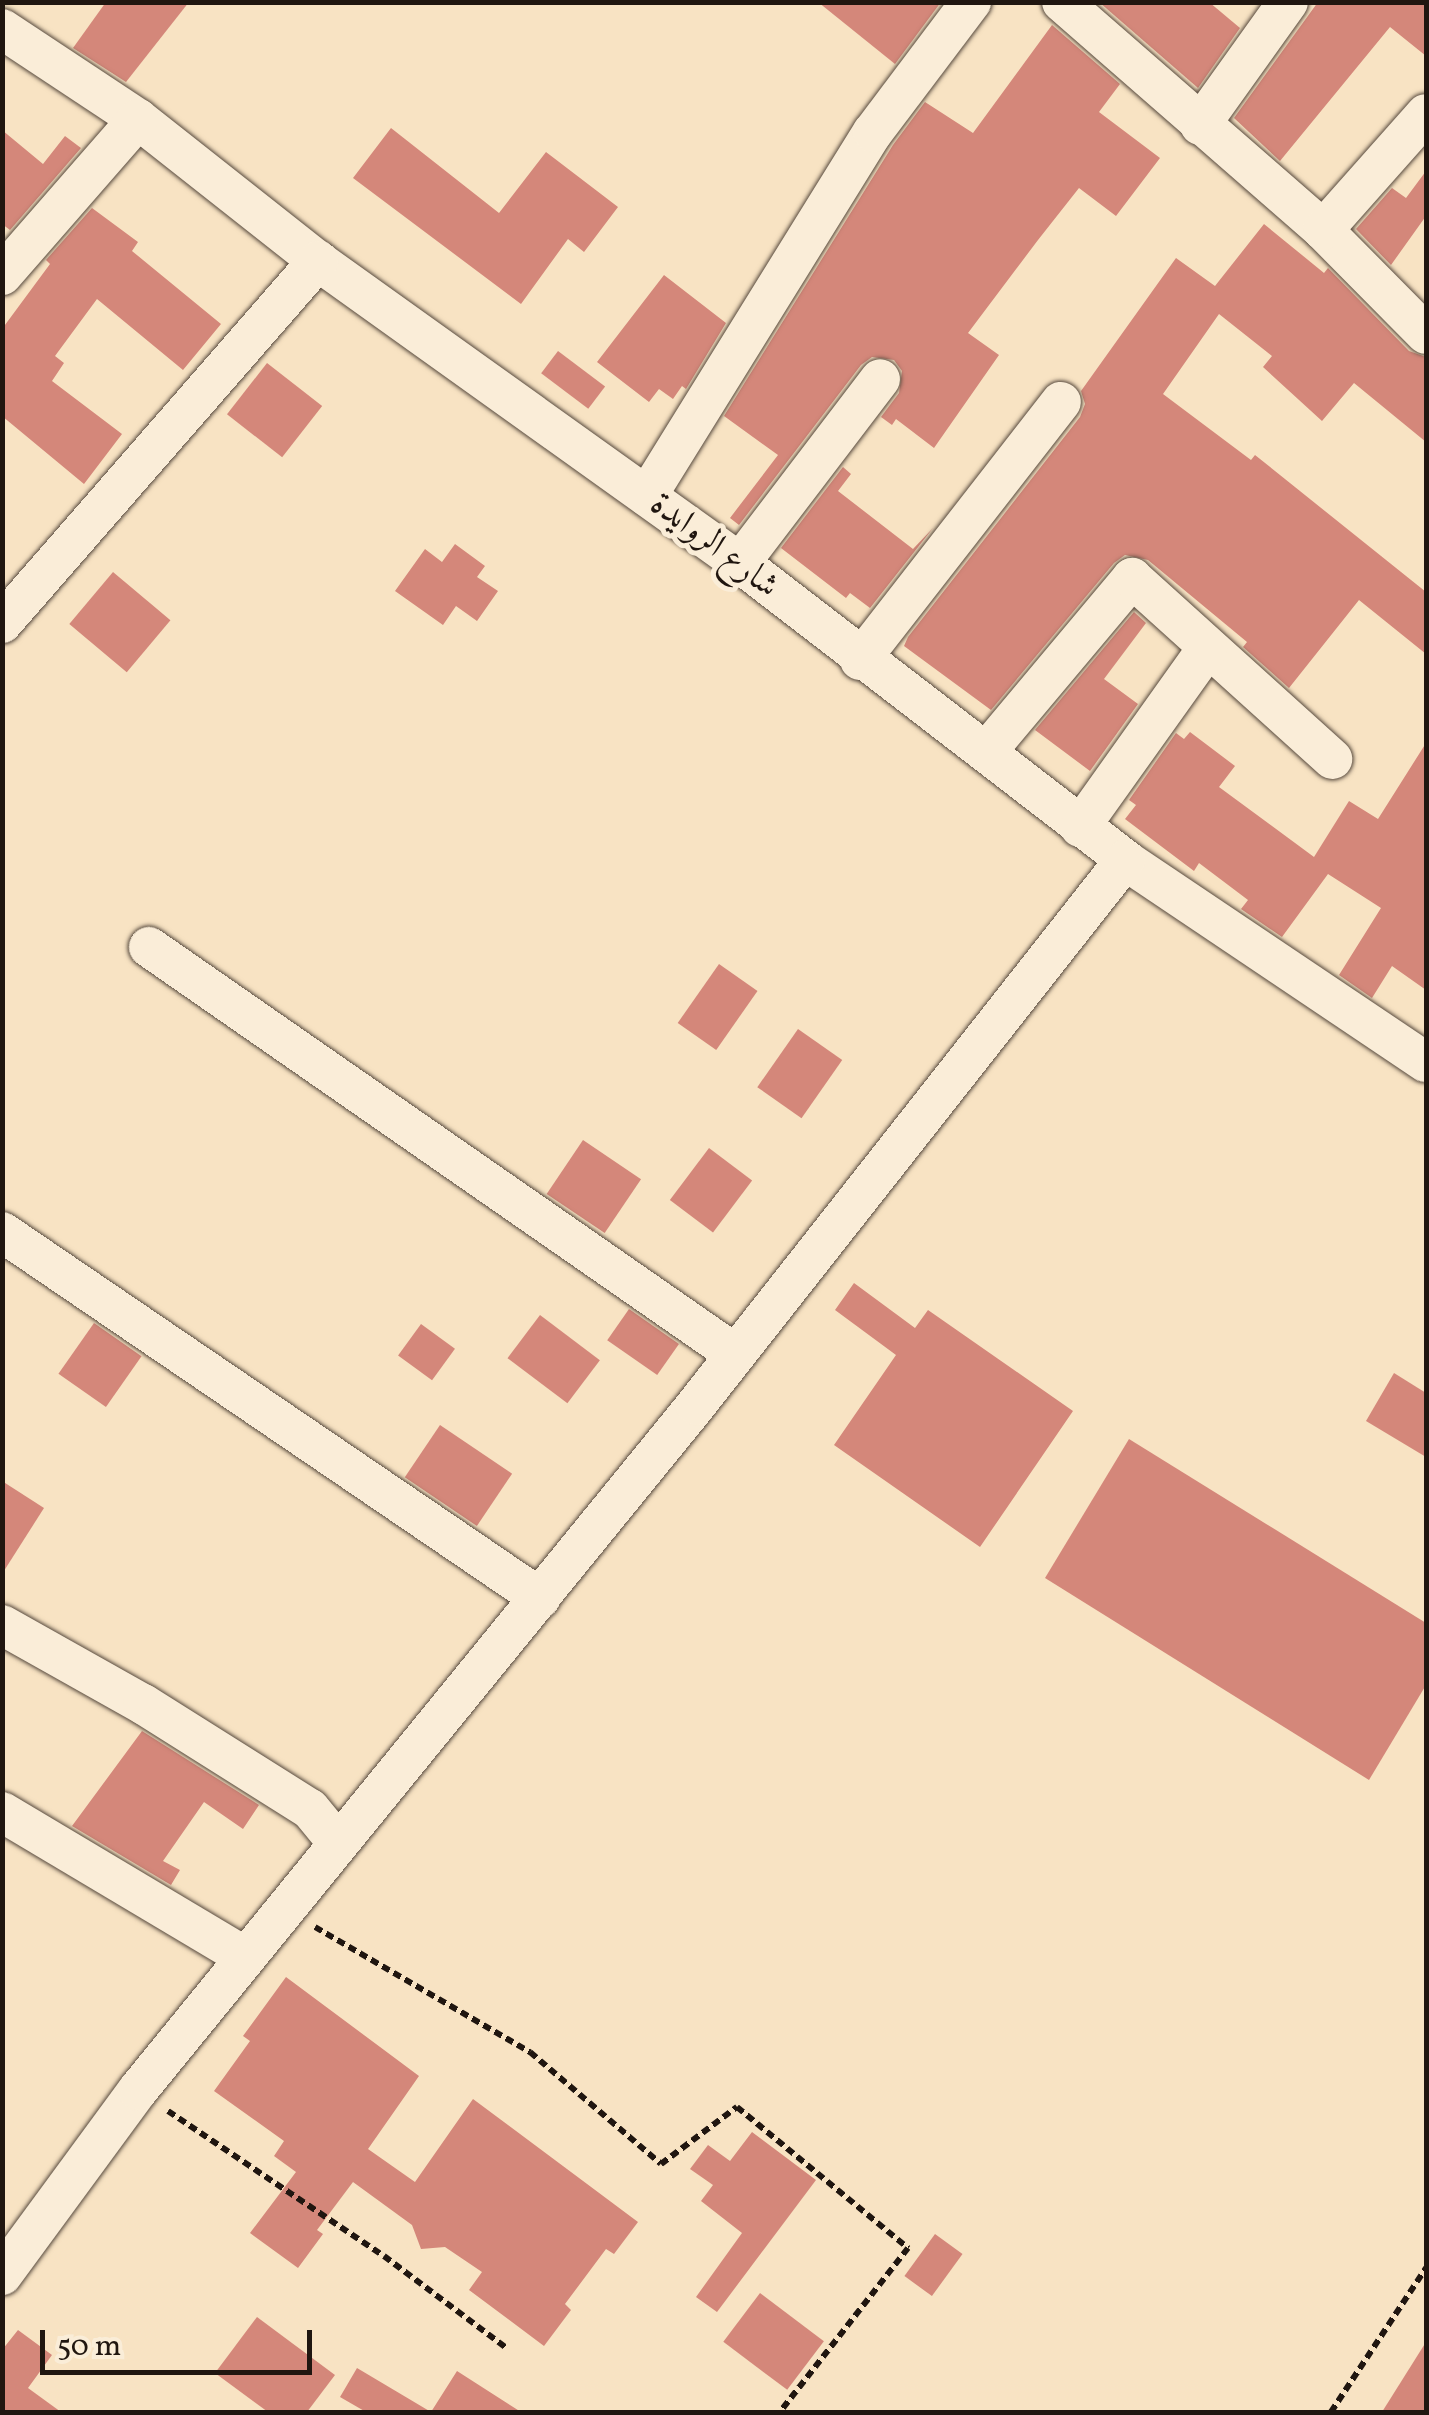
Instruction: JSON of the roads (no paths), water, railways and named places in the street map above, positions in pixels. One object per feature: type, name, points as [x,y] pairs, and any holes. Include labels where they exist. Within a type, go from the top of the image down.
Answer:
[{"type":"street","points":[[647,496],[873,132],[971,2]]},
{"type":"street","points":[[1062,2],[1323,230],[1426,334]]},
{"type":"street","points":[[1200,125],[1288,2]]},
{"type":"street","name":"شارع الروايدة","points":[[2,28],[138,119],[318,261],[740,563],[860,660],[987,751],[1125,860],[1426,1062]]},
{"type":"street","points":[[1323,230],[1426,114]]},
{"type":"street","points":[[2,275],[138,119]]},
{"type":"street","points":[[2,623],[318,261]]},
{"type":"street","points":[[740,563],[880,379]]},
{"type":"street","points":[[860,660],[1061,402]]},
{"type":"street","points":[[987,751],[1132,578],[1332,760]]},
{"type":"street","points":[[1080,827],[1206,649]]},
{"type":"street","points":[[2,2275],[138,2090],[540,1598],[1125,860]]},
{"type":"street","points":[[149,948],[735,1354]]},
{"type":"street","points":[[2,1232],[540,1598]]},
{"type":"street","points":[[2,1625],[143,1704],[310,1810],[338,1844]]},
{"type":"street","points":[[2,1812],[245,1958]]}]
